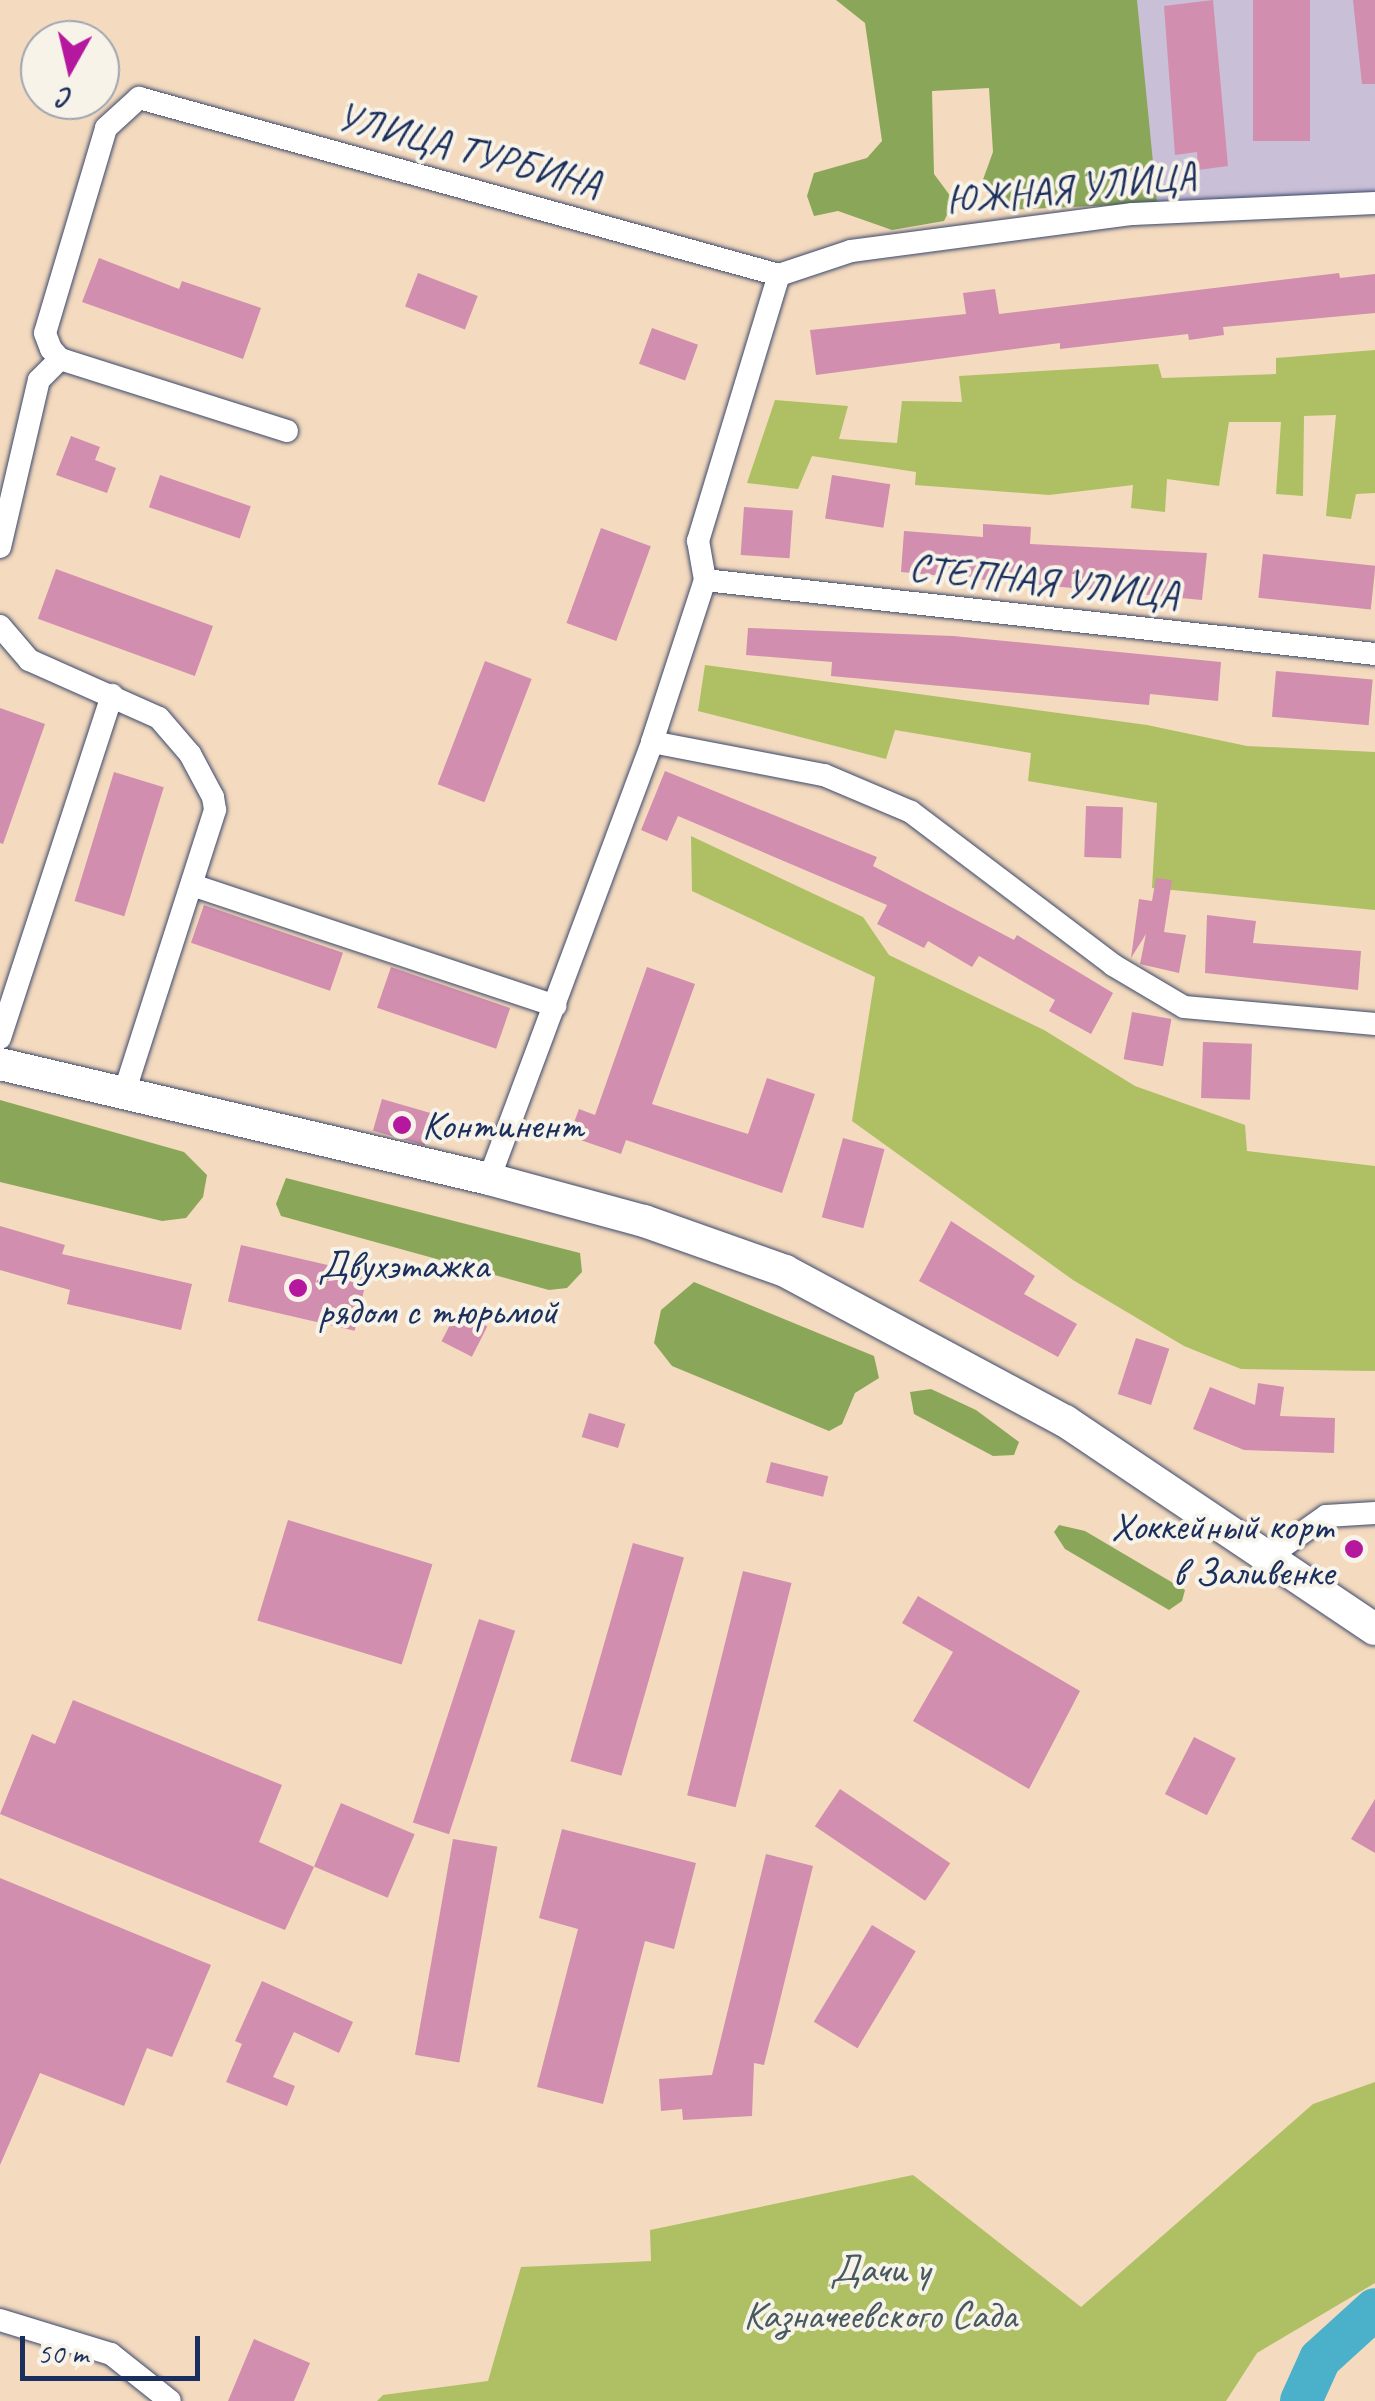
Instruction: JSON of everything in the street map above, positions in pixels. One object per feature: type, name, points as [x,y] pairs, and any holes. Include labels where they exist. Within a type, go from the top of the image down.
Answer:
[{"type":"street","name":"УЛИЦА ТУРБИНА","points":[[45,334],[106,128],[138,98],[779,275]]},
{"type":"street","name":"ЮЖНАЯ УЛИЦА","points":[[779,275],[851,251],[1133,214],[1375,203]]},
{"type":"street","points":[[489,1179],[652,742],[705,580],[698,541],[779,275]]},
{"type":"street","points":[[45,334],[60,359],[287,431]]},
{"type":"street","points":[[0,547],[40,380],[45,334]]},
{"type":"street","points":[[40,380],[60,359]]},
{"type":"street","name":"СТЕПНАЯ УЛИЦА","points":[[705,580],[1375,654]]},
{"type":"street","points":[[0,626],[28,660],[112,695],[176,734],[208,786],[216,810],[124,1094]]},
{"type":"street","points":[[0,1038],[112,695]]},
{"type":"street","points":[[652,742],[824,775],[911,812],[1113,965],[1184,1007],[1375,1024]]},
{"type":"street","points":[[192,884],[555,1006]]},
{"type":"street","points":[[0,1064],[489,1179],[644,1221],[785,1271],[1064,1421],[1375,1629]]},
{"type":"street","points":[[1268,1557],[1326,1516],[1375,1513]]},
{"type":"street","points":[[0,2320],[111,2354],[170,2401]]},
{"type":"shaded area","points":[[1137,0],[1375,0],[1375,214],[1137,214]]},
{"type":"green space","points":[[836,0],[1137,0],[1158,213],[1137,204],[1004,210],[981,185],[993,152],[989,88],[932,91],[934,174],[954,201],[944,221],[892,230],[838,211],[814,216],[807,196],[814,173],[867,158],[882,141],[865,23]]},
{"type":"green space","points":[[1375,350],[1375,493],[1356,494],[1351,519],[1326,516],[1336,415],[1304,416],[1303,496],[1276,494],[1281,422],[1229,422],[1219,486],[1167,479],[1165,512],[1131,508],[1133,485],[1049,495],[915,485],[916,472],[812,456],[798,489],[747,483],[775,400],[848,406],[839,439],[897,443],[902,401],[962,402],[959,376],[1158,364],[1162,378],[1276,374],[1276,358]]},
{"type":"green space","points":[[705,665],[1147,725],[1247,746],[1375,752],[1375,910],[1152,888],[1157,803],[1028,781],[1031,753],[895,730],[886,759],[698,711]]},
{"type":"green space","points":[[691,836],[863,917],[889,955],[1044,1030],[1135,1086],[1245,1125],[1247,1151],[1375,1166],[1375,1371],[1241,1369],[1184,1346],[1073,1280],[852,1121],[875,977],[692,891]]},
{"type":"green space","points":[[0,1100],[184,1152],[207,1175],[203,1197],[186,1218],[162,1221],[0,1182]]},
{"type":"green space","points":[[286,1178],[580,1253],[582,1272],[567,1288],[549,1290],[281,1216],[276,1204]]},
{"type":"green space","points":[[694,1282],[874,1356],[879,1378],[855,1393],[842,1424],[829,1431],[672,1366],[654,1343],[661,1310]]},
{"type":"green space","points":[[931,1389],[976,1410],[1019,1442],[1014,1455],[993,1456],[914,1414],[910,1392]]},
{"type":"green space","points":[[1059,1525],[1085,1531],[1185,1590],[1182,1601],[1169,1610],[1065,1549],[1054,1532]]},
{"type":"green space","name":"Дачи у Казначеевского Сада","points":[[1375,2082],[1375,2283],[1257,2353],[1226,2401],[377,2401],[383,2395],[488,2381],[521,2267],[651,2261],[650,2230],[913,2175],[1081,2307],[1313,2104]]},
{"type":"building","points":[[1213,0],[1228,166],[1198,170],[1197,152],[1175,155],[1164,6]]},
{"type":"building","points":[[1253,0],[1310,0],[1310,141],[1253,141]]},
{"type":"building","points":[[1353,0],[1375,0],[1375,84],[1362,84]]},
{"type":"building","points":[[99,258],[179,289],[182,281],[261,308],[243,359],[82,302]]},
{"type":"building","points":[[418,273],[478,296],[465,330],[405,307]]},
{"type":"building","points":[[1339,273],[1340,278],[1375,274],[1375,313],[1223,327],[1224,335],[1189,340],[1188,334],[1060,349],[1060,343],[816,375],[810,330],[966,314],[963,293],[995,289],[999,314]]},
{"type":"building","points":[[652,328],[698,345],[685,380],[639,364]]},
{"type":"building","points":[[71,436],[100,447],[95,460],[116,468],[107,493],[56,475]]},
{"type":"building","points":[[160,475],[251,506],[240,538],[149,507]]},
{"type":"building","points":[[832,475],[890,484],[883,528],[825,518]]},
{"type":"building","points":[[744,507],[793,510],[790,558],[741,555]]},
{"type":"building","points":[[983,524],[1031,527],[1030,544],[1207,553],[1202,600],[901,572],[904,531],[983,537]]},
{"type":"building","points":[[601,528],[651,546],[616,641],[566,623]]},
{"type":"building","points":[[1263,554],[1375,566],[1371,610],[1258,598]]},
{"type":"building","points":[[56,569],[213,626],[195,676],[38,619]]},
{"type":"building","points":[[748,628],[953,636],[1221,662],[1218,701],[1150,694],[1149,705],[831,676],[832,662],[746,655]]},
{"type":"building","points":[[485,661],[532,679],[484,802],[438,784]]},
{"type":"building","points":[[1276,671],[1373,679],[1369,725],[1272,717]]},
{"type":"building","points":[[0,708],[45,724],[3,844],[0,843]]},
{"type":"building","points":[[665,771],[877,857],[873,866],[1014,940],[1017,935],[1113,993],[1091,1034],[1049,1011],[1055,1000],[979,956],[972,967],[928,941],[924,948],[877,924],[887,905],[678,816],[667,841],[641,830]]},
{"type":"building","points":[[114,772],[164,787],[124,916],[75,901]]},
{"type":"building","points":[[1086,806],[1123,807],[1121,858],[1084,857]]},
{"type":"building","points":[[1156,878],[1172,880],[1164,932],[1186,935],[1179,973],[1140,964],[1146,934],[1131,958],[1139,899],[1152,901]]},
{"type":"building","points":[[204,905],[343,953],[330,991],[191,943]]},
{"type":"building","points":[[1207,915],[1256,921],[1253,943],[1361,951],[1358,990],[1205,973]]},
{"type":"building","points":[[391,967],[510,1008],[496,1049],[377,1008]]},
{"type":"building","points":[[647,967],[695,984],[652,1104],[748,1134],[767,1078],[815,1094],[782,1193],[626,1140],[621,1154],[569,1136],[579,1109],[595,1115]]},
{"type":"building","points":[[1132,1012],[1171,1019],[1163,1066],[1124,1059]]},
{"type":"building","points":[[1203,1042],[1252,1044],[1250,1100],[1201,1098]]},
{"type":"building","name":"Континент","points":[[382,1099],[434,1114],[425,1146],[373,1131]]},
{"type":"building","points":[[843,1138],[885,1149],[863,1228],[822,1217]]},
{"type":"building","points":[[951,1221],[1035,1276],[1024,1294],[1077,1324],[1058,1357],[919,1281]]},
{"type":"building","points":[[0,1226],[65,1245],[62,1254],[192,1284],[181,1330],[67,1304],[70,1290],[0,1270]]},
{"type":"building","name":"Двухэтажка рядом с тюрьмой","points":[[241,1245],[368,1274],[355,1331],[228,1302]]},
{"type":"building","points":[[457,1311],[487,1326],[472,1357],[442,1341]]},
{"type":"building","points":[[1136,1338],[1169,1349],[1151,1405],[1118,1394]]},
{"type":"building","points":[[1258,1383],[1284,1387],[1280,1416],[1335,1418],[1334,1453],[1244,1450],[1193,1429],[1210,1387],[1255,1405]]},
{"type":"building","points":[[589,1413],[625,1424],[618,1448],[582,1437]]},
{"type":"building","points":[[771,1462],[828,1476],[823,1497],[766,1482]]},
{"type":"building","points":[[288,1520],[432,1564],[402,1665],[257,1620]]},
{"type":"building","points":[[633,1543],[684,1558],[621,1776],[570,1761]]},
{"type":"building","points":[[743,1571],[792,1583],[736,1807],[687,1795]]},
{"type":"building","points":[[918,1596],[1080,1691],[1029,1789],[913,1721],[953,1652],[902,1623]]},
{"type":"building","points":[[479,1619],[515,1631],[449,1834],[413,1823]]},
{"type":"building","points":[[73,1700],[282,1785],[259,1842],[314,1867],[285,1930],[0,1814],[32,1734],[55,1744]]},
{"type":"building","points":[[1194,1737],[1236,1758],[1207,1815],[1165,1794]]},
{"type":"building","points":[[840,1789],[950,1863],[925,1901],[815,1826]]},
{"type":"building","points":[[1375,1799],[1375,1853],[1351,1839]]},
{"type":"building","points":[[341,1803],[415,1834],[388,1898],[314,1867]]},
{"type":"building","points":[[562,1829],[696,1863],[674,1949],[645,1941],[603,2104],[537,2087],[578,1929],[539,1918]]},
{"type":"building","points":[[453,1839],[497,1847],[459,2062],[415,2055]]},
{"type":"building","points":[[766,1854],[813,1866],[764,2065],[754,2063],[752,2116],[683,2120],[682,2109],[661,2111],[659,2079],[712,2075]]},
{"type":"building","points":[[0,1878],[211,1965],[172,2057],[147,2048],[124,2106],[40,2073],[0,2165]]},
{"type":"building","points":[[872,1925],[916,1951],[858,2048],[814,2022]]},
{"type":"building","points":[[262,1981],[353,2022],[339,2053],[294,2032],[273,2077],[295,2086],[287,2106],[226,2082],[242,2044],[235,2041]]},
{"type":"building","points":[[254,2339],[310,2363],[294,2401],[228,2401]]},
{"type":"waterway","points":[[1301,2401],[1320,2359],[1375,2309]]},
{"type":"place","name":"Континент","points":[[402,1125]]},
{"type":"place","name":"Двухэтажка рядом с тюрьмой","points":[[298,1288]]},
{"type":"place","name":"Хоккейный корт в Заливенке","points":[[1354,1549]]}]
